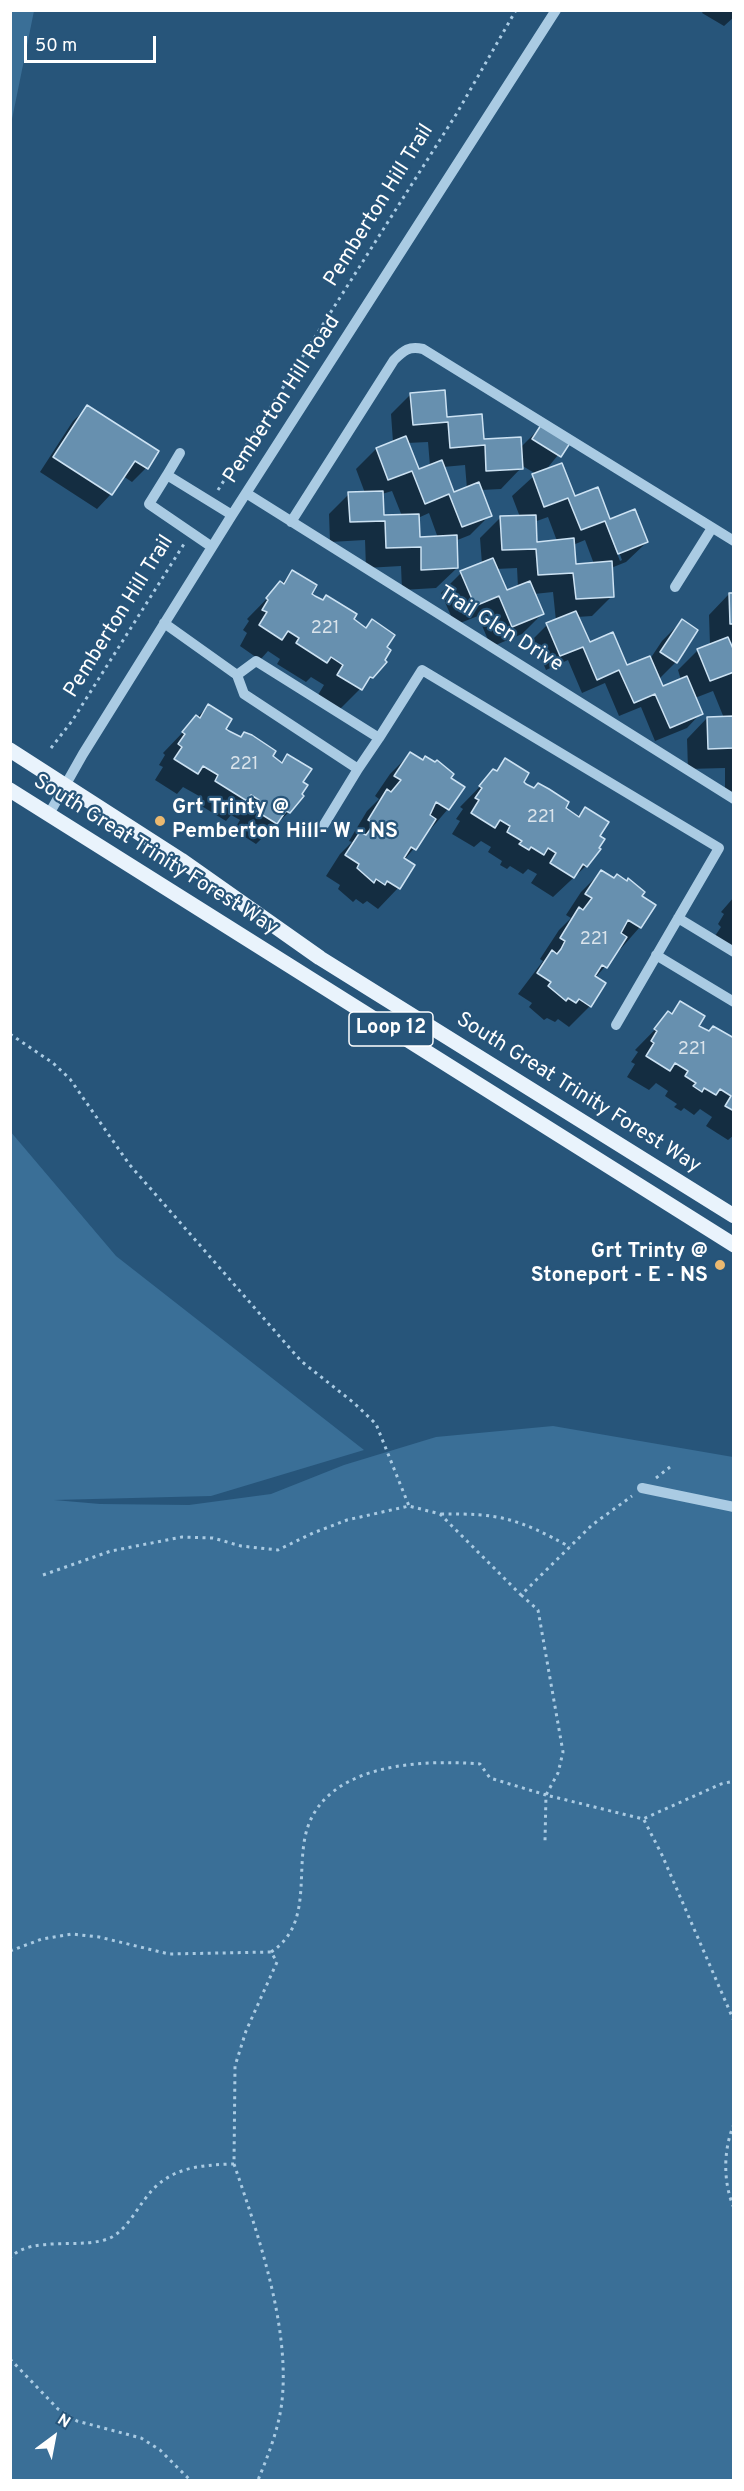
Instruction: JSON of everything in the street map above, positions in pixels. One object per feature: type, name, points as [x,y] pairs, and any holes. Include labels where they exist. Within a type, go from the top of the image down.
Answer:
[{"type":"main road","name":"South Great Trinity Forest Way","points":[[10,750],[181,860],[320,958],[734,1216]]},
{"type":"main road","name":"South Great Trinity Forest Way","points":[[10,790],[734,1245]]},
{"type":"street","name":"Pemberton Hill Road","points":[[49,814],[232,515],[556,10]]},
{"type":"street","points":[[291,522],[394,360],[405,350],[413,347],[423,349],[734,541]]},
{"type":"street","points":[[180,453],[149,504],[212,547]]},
{"type":"street","points":[[167,475],[232,515]]},
{"type":"street","name":"Trail Glen Drive","points":[[246,493],[734,799]]},
{"type":"street","points":[[675,587],[712,528]]},
{"type":"street","points":[[164,623],[237,675],[244,694],[358,769]]},
{"type":"street","points":[[237,675],[256,662],[379,738]]},
{"type":"street","points":[[322,828],[422,670],[719,848],[616,1025]]},
{"type":"street","points":[[678,918],[734,952]]},
{"type":"street","points":[[656,955],[734,1002]]},
{"type":"street","points":[[642,1488],[734,1507]]},
{"type":"path","name":"Pemberton Hill Trail","points":[[211,501],[457,113],[516,10]]},
{"type":"path","name":"Pemberton Hill Trail","points":[[51,748],[72,721],[190,534]]},
{"type":"path","points":[[10,1034],[53,1063],[70,1079],[129,1164],[301,1361],[354,1403],[376,1424],[409,1506]]},
{"type":"path","points":[[521,1595],[592,1525],[670,1467]]},
{"type":"path","points":[[43,1575],[128,1546],[182,1537],[213,1538],[241,1546],[278,1550],[347,1520],[409,1506],[440,1514],[485,1513],[515,1520],[570,1547]]},
{"type":"path","points":[[440,1514],[538,1610],[563,1752],[558,1773],[546,1795],[545,1840]]},
{"type":"path","points":[[10,1952],[42,1939],[72,1935],[108,1939],[169,1954],[272,1952],[292,1930],[300,1913],[304,1840],[313,1810],[333,1789],[368,1774],[406,1765],[442,1761],[480,1764],[490,1778],[546,1795],[643,1819],[721,1784],[734,1781]]},
{"type":"path","points":[[643,1819],[662,1855],[734,2021]]},
{"type":"path","points":[[258,2481],[282,2404],[282,2363],[274,2303],[265,2264],[234,2164],[235,2066],[246,2031],[277,1962],[272,1952]]},
{"type":"path","points":[[734,2124],[725,2163],[728,2196],[734,2208]]},
{"type":"path","points":[[10,2258],[36,2246],[87,2243],[111,2237],[130,2221],[161,2180],[179,2170],[234,2164]]},
{"type":"path","points":[[10,2359],[58,2409],[77,2421],[141,2438],[160,2450],[190,2481]]},
{"type":"shaded area","points":[[10,11],[34,11],[11,124]]},
{"type":"shaded area","points":[[10,1131],[116,1256],[364,1450],[211,1496],[54,1500],[100,1504],[189,1505],[271,1494],[344,1465],[436,1437],[553,1426],[733,1457],[733,2480],[11,2480]]},
{"type":"building","points":[[445,390],[447,417],[482,414],[484,439],[521,437],[523,469],[486,471],[485,445],[450,448],[448,422],[413,425],[410,393]]},
{"type":"building","points":[[87,405],[159,451],[148,469],[135,461],[112,495],[53,457]]},
{"type":"building","points":[[541,425],[570,443],[561,457],[532,439]]},
{"type":"building","points":[[406,436],[419,469],[442,460],[454,492],[479,482],[492,516],[462,527],[449,494],[425,504],[412,471],[388,480],[376,448]]},
{"type":"building","points":[[562,463],[575,496],[598,487],[610,519],[635,509],[648,542],[618,554],[605,521],[581,530],[568,498],[544,507],[532,474]]},
{"type":"building","points":[[383,491],[384,515],[419,514],[420,537],[457,535],[458,568],[421,570],[421,547],[386,548],[385,521],[350,522],[348,492]]},
{"type":"building","points":[[536,515],[537,542],[574,538],[576,564],[612,561],[614,597],[576,599],[573,573],[538,575],[536,549],[502,550],[500,516]]},
{"type":"building","points":[[493,558],[507,590],[530,581],[544,614],[512,627],[499,596],[475,606],[460,571]]},
{"type":"building","points":[[292,570],[317,585],[312,594],[315,596],[323,600],[326,595],[357,614],[354,619],[366,628],[372,619],[395,635],[387,647],[391,650],[385,660],[387,662],[373,678],[370,677],[362,690],[337,675],[343,665],[331,657],[327,663],[296,643],[299,638],[288,631],[282,640],[259,625],[267,612],[262,610],[268,600],[266,598],[280,581],[284,584]]},
{"type":"building","points":[[729,593],[734,593],[734,624],[730,624]]},
{"type":"building","points":[[576,611],[590,642],[613,632],[627,665],[650,656],[663,686],[687,676],[703,714],[670,728],[655,694],[634,703],[619,670],[597,680],[583,647],[560,656],[546,623]]},
{"type":"building","points":[[682,619],[698,630],[677,663],[660,652]]},
{"type":"building","points":[[728,637],[734,651],[734,672],[710,681],[697,649]]},
{"type":"building","points":[[208,704],[232,719],[226,729],[229,731],[241,737],[244,732],[252,735],[276,751],[273,756],[282,763],[287,754],[312,769],[303,782],[308,785],[302,794],[304,796],[290,813],[286,811],[277,824],[253,809],[259,800],[251,795],[247,801],[215,781],[218,775],[203,766],[198,774],[174,759],[182,747],[178,744],[185,734],[182,732],[196,715],[200,718]]},
{"type":"building","points":[[734,716],[734,748],[708,749],[707,717]]},
{"type":"building","points":[[410,752],[423,760],[425,756],[435,762],[437,760],[454,774],[451,778],[465,787],[449,810],[436,802],[430,815],[436,819],[416,850],[411,847],[404,858],[415,865],[400,889],[387,881],[385,885],[376,879],[374,883],[357,868],[359,864],[345,855],[360,832],[366,835],[369,831],[374,823],[368,820],[387,789],[391,792],[401,780],[394,776]]},
{"type":"building","points":[[505,758],[529,773],[524,782],[526,784],[534,788],[538,783],[549,789],[569,802],[566,808],[579,817],[585,807],[609,822],[600,836],[605,839],[599,848],[601,849],[587,867],[583,864],[574,878],[550,863],[556,853],[548,848],[544,855],[531,847],[529,850],[519,844],[522,841],[507,832],[510,826],[500,820],[495,828],[471,813],[479,800],[475,798],[482,788],[479,786],[493,769],[497,771]]},
{"type":"building","points":[[601,870],[614,878],[617,874],[627,881],[628,878],[645,892],[642,896],[656,905],[641,928],[628,920],[621,933],[627,937],[607,968],[602,965],[595,976],[606,983],[591,1007],[579,999],[576,1003],[568,998],[566,1001],[548,986],[551,982],[537,973],[552,950],[557,954],[561,949],[565,941],[560,938],[579,907],[583,910],[592,898],[585,894]]},
{"type":"building","points":[[680,1001],[705,1016],[699,1026],[709,1031],[713,1026],[734,1038],[734,1111],[725,1106],[731,1096],[720,1089],[716,1095],[704,1088],[702,1092],[693,1086],[696,1083],[685,1076],[688,1071],[675,1063],[670,1071],[646,1056],[654,1043],[651,1041],[657,1031],[654,1029],[668,1011],[672,1014]]},
{"type":"place","name":"Grt Trinty @ Pemberton Hill- W - NS","points":[[160,821]]},
{"type":"place","name":"Grt Trinty @ Stoneport - E - NS","points":[[720,1265]]}]
